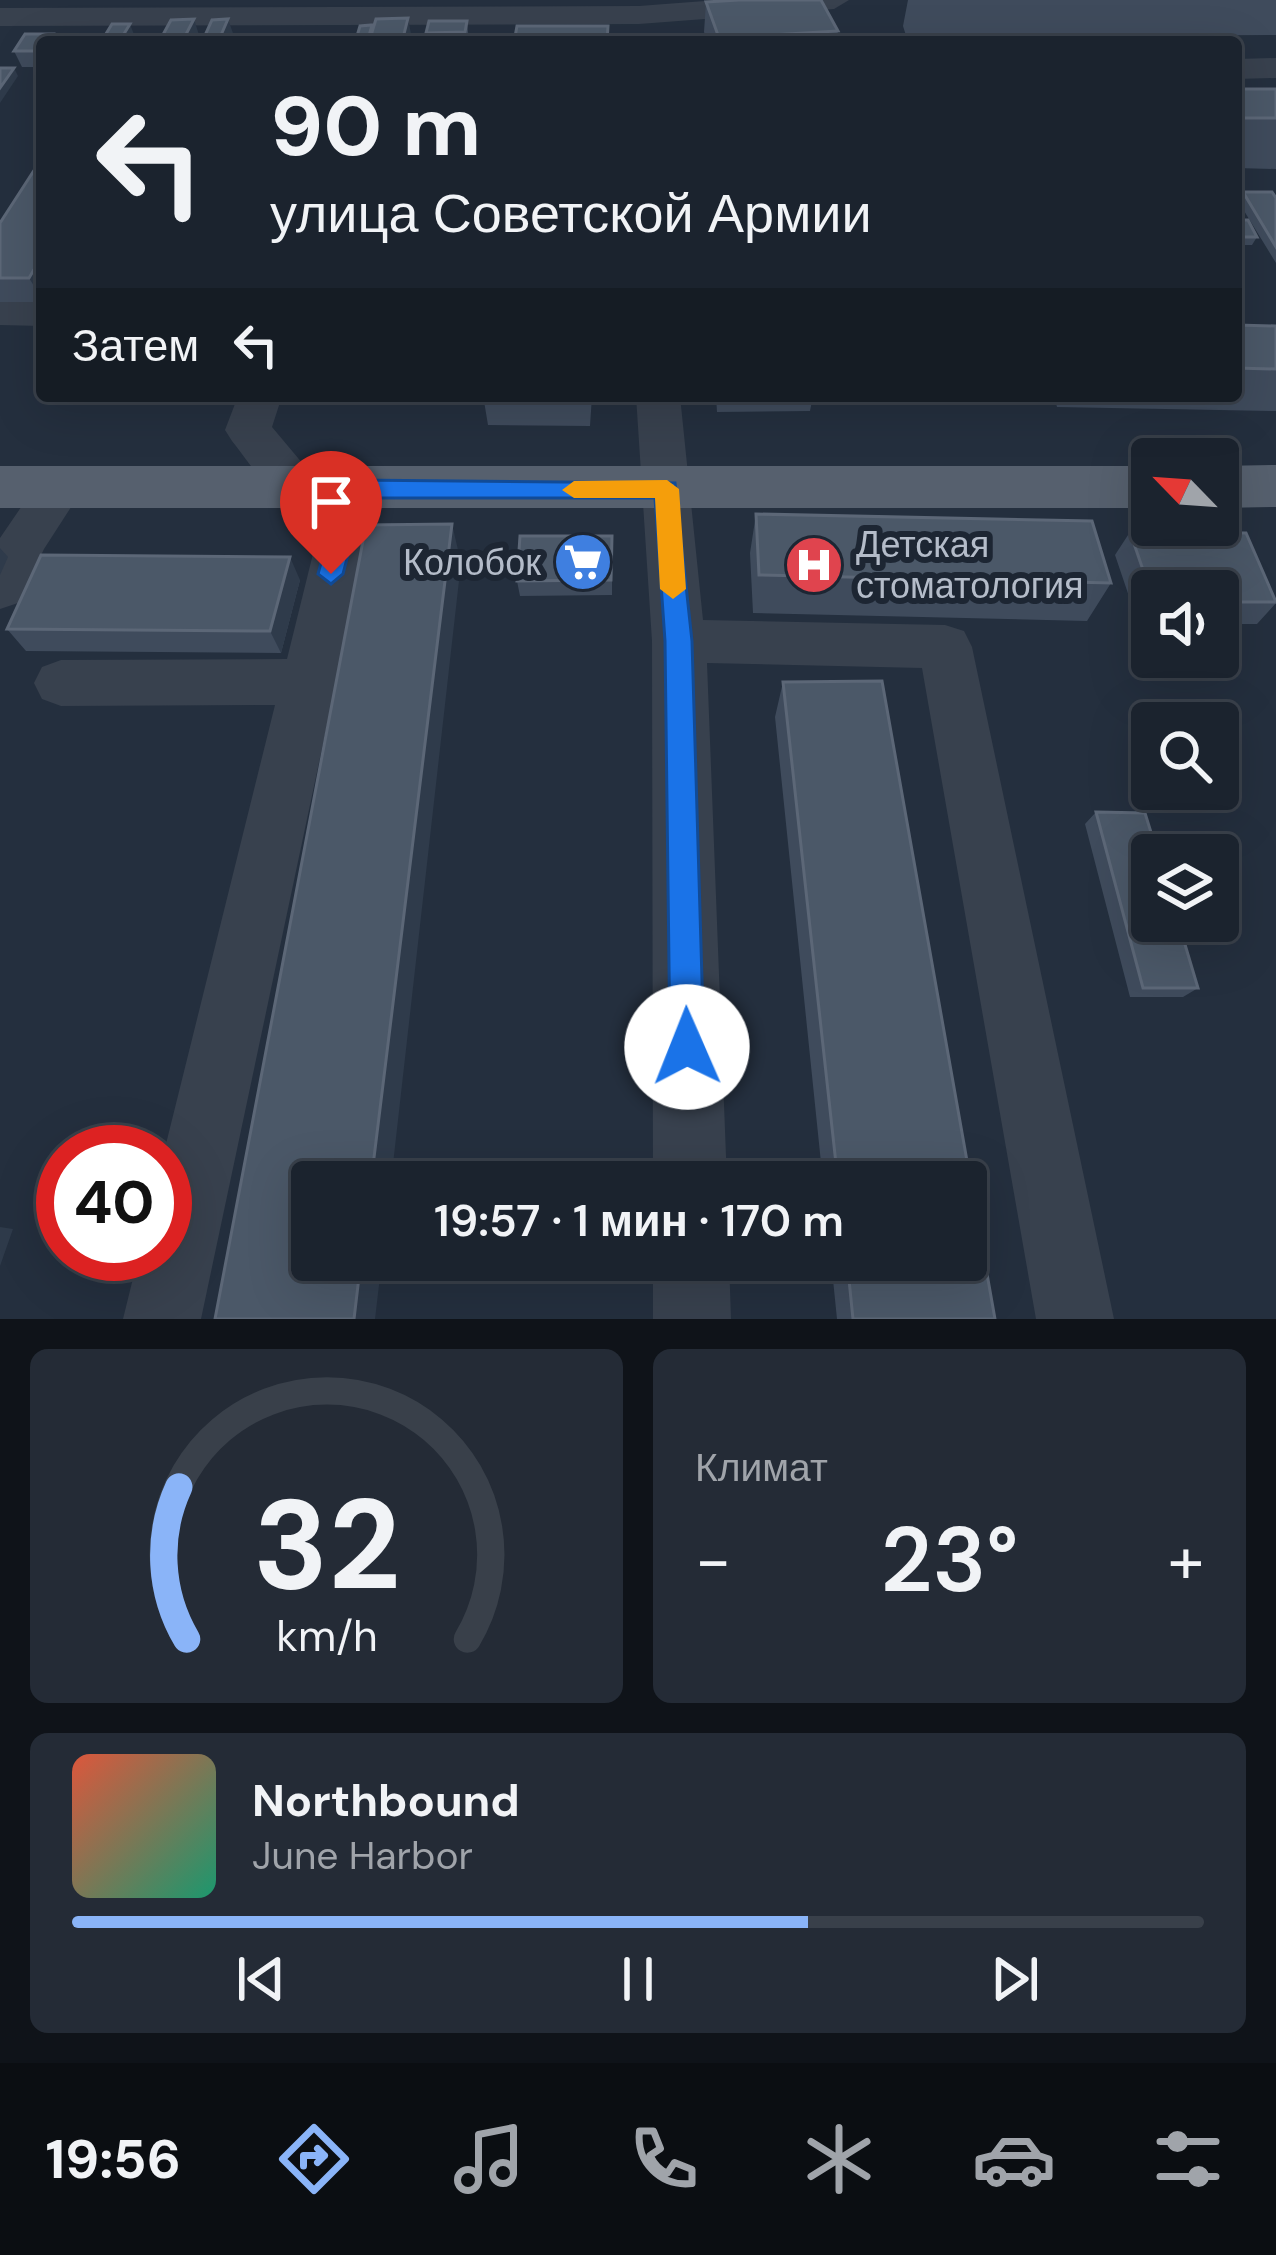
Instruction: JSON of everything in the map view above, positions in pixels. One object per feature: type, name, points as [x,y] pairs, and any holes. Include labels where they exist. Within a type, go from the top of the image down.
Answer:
[{"type":"main road","points":[[0,487],[1131,487]]},
{"type":"main road","points":[[1239,487],[1276,487]]},
{"type":"street","points":[[0,17],[640,19],[840,7]]},
{"type":"street","points":[[1242,69],[1276,68]]},
{"type":"street","points":[[0,312],[36,313]]},
{"type":"street","points":[[162,1319],[306,682],[327,489],[248,430],[258,402]]},
{"type":"street","points":[[659,402],[679,641],[690,1161]]},
{"type":"street","points":[[0,589],[23,541],[60,487]]},
{"type":"street","points":[[679,641],[945,646],[1075,1319]]},
{"type":"street","points":[[61,683],[306,682]]},
{"type":"street","points":[[691,1281],[692,1319]]},
{"type":"building","points":[[821,0],[838,31],[718,36],[706,2]]},
{"type":"building","points":[[408,18],[404,36],[371,36],[376,19]]},
{"type":"building","points":[[194,19],[185,36],[162,36],[171,20]]},
{"type":"building","points":[[228,19],[221,36],[205,36],[212,20]]},
{"type":"building","points":[[429,21],[467,21],[465,32],[426,33]]},
{"type":"building","points":[[112,24],[130,24],[123,36],[105,36]]},
{"type":"building","points":[[372,25],[369,36],[357,36],[360,26]]},
{"type":"building","points":[[517,26],[608,26],[607,36],[515,36]]},
{"type":"building","points":[[25,34],[53,34],[36,36],[36,51],[14,51]]},
{"type":"building","points":[[0,68],[14,68],[0,88]]},
{"type":"building","points":[[1242,89],[1276,89],[1276,118],[1242,118]]},
{"type":"building","points":[[36,167],[36,266],[29,278],[0,278],[0,223]]},
{"type":"building","points":[[1243,192],[1272,192],[1276,198],[1276,247]]},
{"type":"building","points":[[1242,220],[1248,220],[1257,237],[1242,237]]},
{"type":"building","points":[[1242,325],[1276,326],[1276,369],[1242,368]]},
{"type":"building","points":[[756,514],[1092,521],[1111,583],[759,575]]},
{"type":"building","points":[[452,524],[374,1161],[291,1161],[291,1281],[359,1281],[354,1319],[215,1319],[366,525]]},
{"type":"building","points":[[1239,533],[1246,533],[1276,602],[1239,602],[1239,570],[1143,570],[1135,546],[1239,546]]},
{"type":"building","points":[[520,536],[612,536],[611,580],[517,581]]},
{"type":"building","points":[[41,555],[290,557],[270,631],[7,629]]},
{"type":"building","points":[[882,681],[967,1161],[836,1161],[783,682]]},
{"type":"building","points":[[1096,812],[1145,813],[1152,834],[1131,834],[1131,942],[1184,942],[1198,988],[1143,988]]},
{"type":"building","points":[[987,1274],[995,1319],[853,1319],[849,1281],[987,1281]]},
{"type":"slow traffic","points":[[574,490],[667,489],[673,589]]},
{"type":"place","name":"Колобок","points":[[583,562]]},
{"type":"place","name":"Детская стоматология","points":[[814,565]]},
{"type":"route","points":[[331,574],[353,489],[667,489],[667,538],[679,641],[687,1047]]}]
